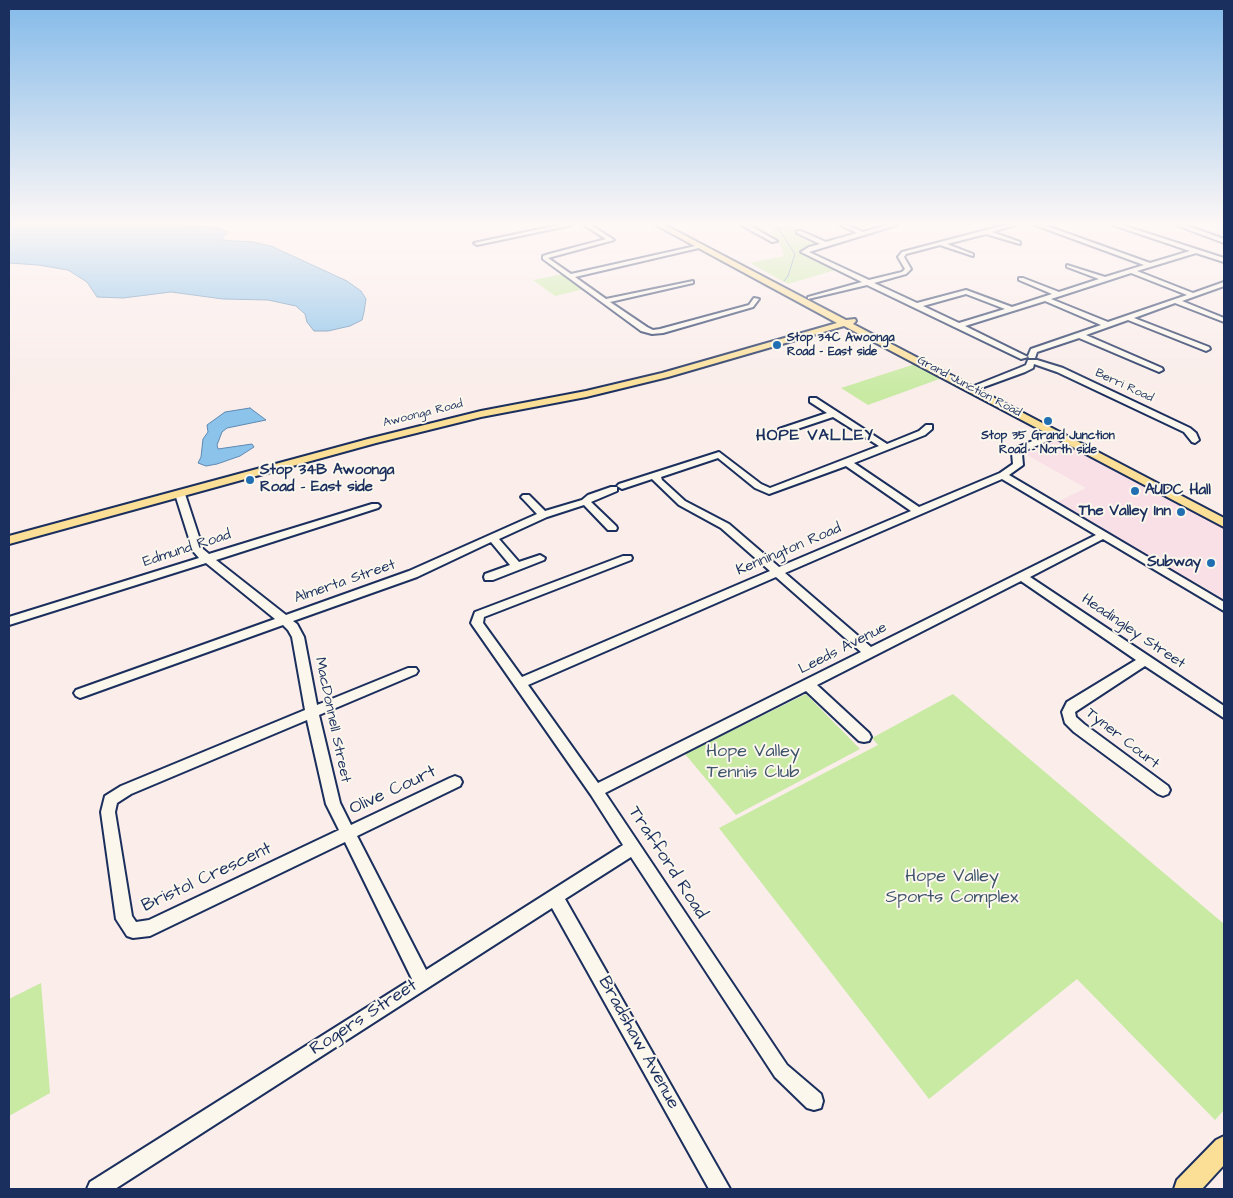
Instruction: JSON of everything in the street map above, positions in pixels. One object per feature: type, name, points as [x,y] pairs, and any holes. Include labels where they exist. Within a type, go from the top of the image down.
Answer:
[{"type":"main road","name":"Grand Junction Road","points":[[767,281],[830,315],[849,322]]},
{"type":"main road","name":"Grand Junction Road","points":[[777,281],[810,298],[849,322],[1187,499],[1224,515]]},
{"type":"main road","points":[[809,332],[828,320],[830,315]]},
{"type":"main road","name":"Awoonga Road","points":[[9,540],[372,440],[481,414],[586,394],[665,375],[849,322]]},
{"type":"main road","name":"Grand Junction Road","points":[[1187,499],[1224,523]]},
{"type":"main road","points":[[1186,1189],[1224,1148]]},
{"type":"street","points":[[578,281],[652,332],[752,306],[756,299]]},
{"type":"street","name":"Berri Road","points":[[863,281],[1187,430],[1193,435],[1195,440]]},
{"type":"street","points":[[810,298],[874,281]]},
{"type":"street","points":[[1025,281],[1058,294]]},
{"type":"street","points":[[958,326],[1101,281]]},
{"type":"street","points":[[1156,281],[1194,295]]},
{"type":"street","points":[[605,301],[691,282]]},
{"type":"street","points":[[975,388],[1030,366],[1034,351],[1222,286]]},
{"type":"street","points":[[916,306],[966,292],[1011,309]]},
{"type":"street","points":[[1044,298],[1108,325]]},
{"type":"street","points":[[1174,302],[1224,320]]},
{"type":"street","points":[[1128,318],[1206,349]]},
{"type":"street","points":[[1079,335],[1159,370]]},
{"type":"street","points":[[813,400],[886,447]]},
{"type":"street","points":[[782,431],[833,414]]},
{"type":"street","points":[[848,463],[922,433],[929,427]]},
{"type":"street","points":[[1061,433],[1021,449],[1017,453],[1018,465],[1004,475],[1224,606]]},
{"type":"street","name":"Almerta Street","points":[[80,692],[413,574],[543,515],[584,502],[591,497],[618,487],[719,455],[758,486],[769,491],[848,463]]},
{"type":"street","points":[[848,463],[918,511]]},
{"type":"street","name":"Kennington Road","points":[[518,683],[1004,475]]},
{"type":"street","points":[[656,476],[657,481],[682,503],[725,526],[870,653]]},
{"type":"street","name":"MacDonnell Street","points":[[180,494],[198,551],[293,627],[298,637],[312,712],[333,804],[422,981]]},
{"type":"street","points":[[526,497],[543,515]]},
{"type":"street","points":[[584,502],[592,506],[612,528]]},
{"type":"street","name":"Edmund Road","points":[[9,621],[375,506]]},
{"type":"street","name":"Leeds Avenue","points":[[596,791],[1104,535]]},
{"type":"street","points":[[493,538],[516,567]]},
{"type":"street","points":[[489,577],[540,558]]},
{"type":"street","name":"Trafford Road","points":[[627,558],[480,614],[477,623],[490,644],[596,791],[781,1071],[814,1101]]},
{"type":"street","name":"Headingley Street","points":[[1023,577],[1224,714]]},
{"type":"street","name":"Tyner Court","points":[[1145,660],[1072,706],[1068,712],[1070,719],[1079,728],[1163,790]]},
{"type":"street","points":[[312,712],[412,672]]},
{"type":"street","points":[[808,685],[864,737]]},
{"type":"street","name":"Bristol Crescent","points":[[312,712],[126,790],[110,800],[108,812],[124,919],[133,930],[150,928],[346,833]]},
{"type":"street","name":"Olive Court","points":[[346,833],[455,782]]},
{"type":"street","name":"Rogers Street","points":[[97,1189],[632,848]]},
{"type":"street","name":"Bradshaw Avenue","points":[[555,897],[720,1189]]},
{"type":"shaded area","points":[[1060,439],[1224,527],[1224,599],[1057,502],[1086,488],[1025,454]]},
{"type":"green space","points":[[534,281],[573,281],[585,289],[555,296]]},
{"type":"green space","points":[[782,281],[799,281],[788,284]]},
{"type":"green space","points":[[915,364],[942,378],[868,405],[841,388]]},
{"type":"green space","name":"Hope Valley Tennis Club","points":[[806,694],[860,749],[736,815],[685,754]]},
{"type":"green space","name":"Hope Valley Sports Complex","points":[[953,694],[1224,924],[1224,1110],[1215,1120],[1077,979],[929,1099],[719,828],[878,745],[872,738]]},
{"type":"green space","points":[[41,983],[50,1093],[9,1116],[9,999]]},
{"type":"water","points":[[85,281],[347,281],[361,291],[366,299],[362,320],[350,326],[328,331],[314,331],[307,322],[305,314],[296,306],[268,300],[223,299],[171,292],[123,298],[97,297]]},
{"type":"water","points":[[250,408],[266,420],[227,428],[222,432],[217,445],[218,449],[252,444],[254,447],[240,456],[217,464],[206,466],[198,463],[201,457],[203,439],[208,432],[207,425],[225,412]]},
{"type":"place","name":"Stop 34C Awoonga Road - East side","points":[[777,345]]},
{"type":"place","name":"Stop 35 Grand Junction Road - North side","points":[[1048,421]]},
{"type":"place","name":"Stop 34B Awoonga Road - East side","points":[[250,480]]},
{"type":"place","name":"AUDC Hall","points":[[1135,491]]},
{"type":"place","name":"The Valley Inn","points":[[1181,512]]},
{"type":"place","name":"Subway","points":[[1211,563]]},
{"type":"district","name":"HOPE VALLEY","points":[[815,437]]}]
